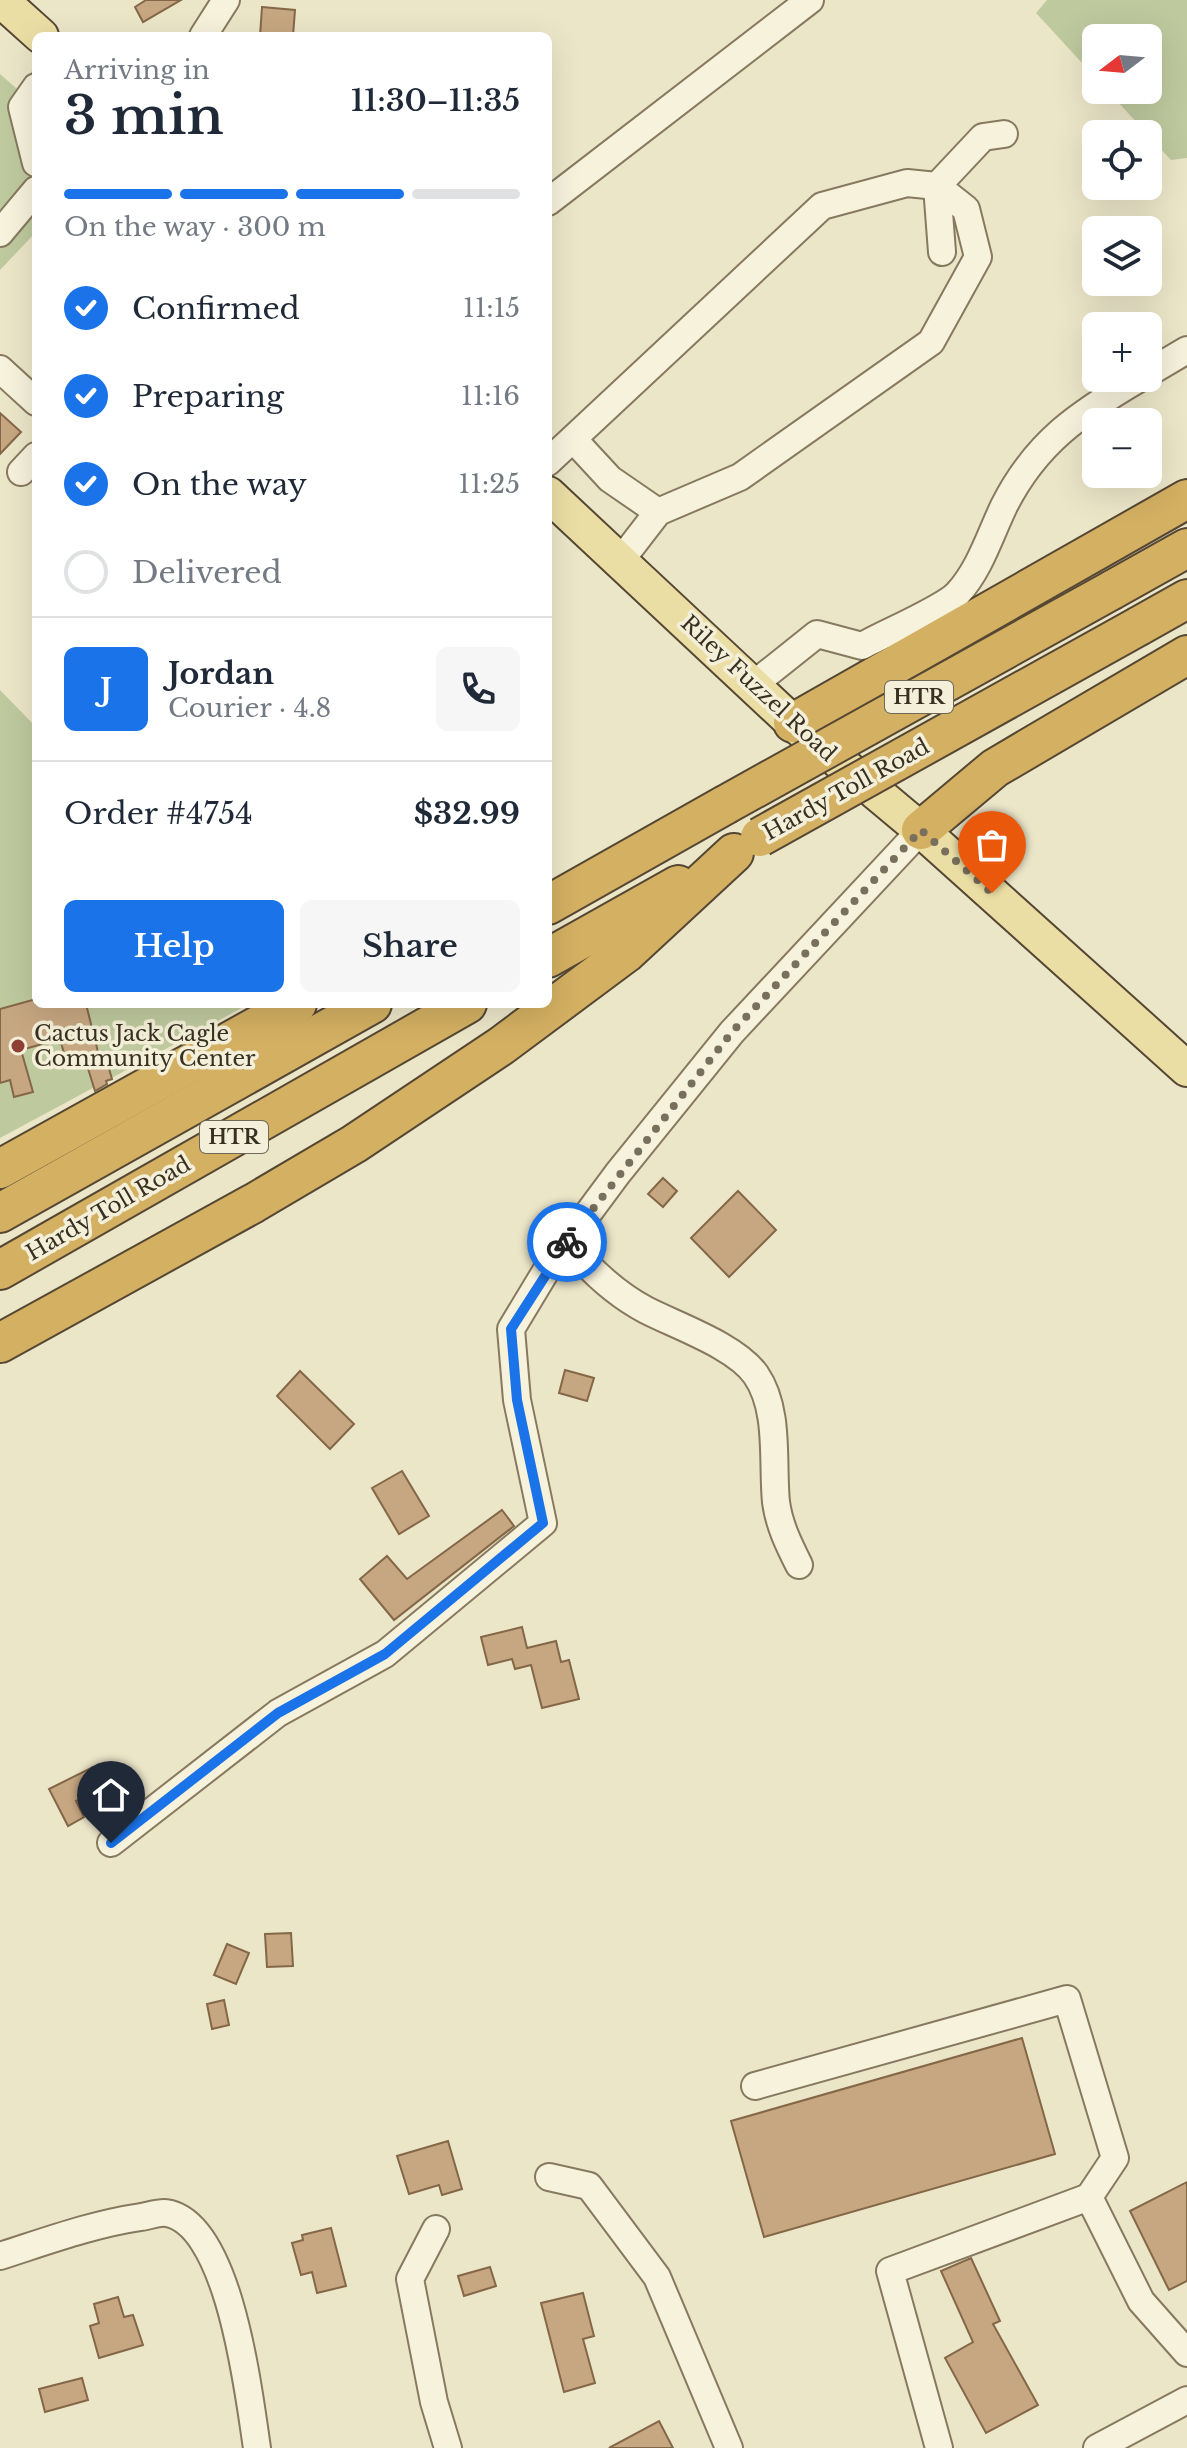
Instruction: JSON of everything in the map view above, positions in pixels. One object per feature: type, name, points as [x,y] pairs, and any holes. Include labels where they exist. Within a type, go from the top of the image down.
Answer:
[{"type":"highway","points":[[793,723],[1187,499]]},
{"type":"highway","name":"Hardy Toll Road","points":[[552,903],[1187,548]]},
{"type":"highway","name":"Hardy Toll Road","points":[[552,956],[1187,599]]},
{"type":"highway","points":[[921,830],[995,768],[1187,655]]},
{"type":"highway","points":[[552,875],[679,831]]},
{"type":"highway","points":[[0,1353],[15,1336],[354,1144],[501,1046],[626,953],[747,845]]},
{"type":"highway","points":[[0,1169],[290,1008]]},
{"type":"highway","name":"HTR","points":[[0,1213],[365,1008]]},
{"type":"highway","name":"Hardy Toll Road","points":[[0,1270],[460,1008]]},
{"type":"highway","points":[[0,1156],[58,1135]]},
{"type":"main road","points":[[1,0],[37,32]]},
{"type":"main road","name":"Riley Fuzzel Road","points":[[552,498],[793,723],[921,830],[1187,1069]]},
{"type":"street","points":[[206,32],[226,0]]},
{"type":"street","points":[[552,199],[810,0]]},
{"type":"street","points":[[32,93],[22,107],[32,147]]},
{"type":"street","points":[[942,252],[937,186],[983,137],[1004,134]]},
{"type":"street","points":[[552,458],[822,206],[907,183],[937,186],[966,209],[978,257],[931,342],[740,477],[658,512],[621,560]]},
{"type":"street","points":[[0,233],[32,195]]},
{"type":"street","points":[[1162,365],[1187,350]]},
{"type":"street","points":[[0,369],[32,398]]},
{"type":"street","points":[[753,685],[817,634],[862,646],[957,595],[988,545],[1006,504],[1054,434],[1118,392]]},
{"type":"street","points":[[573,439],[610,479],[658,512]]},
{"type":"street","points":[[111,1843],[278,1713],[385,1654],[543,1523],[517,1400],[511,1329],[567,1242],[732,1032],[921,830]]},
{"type":"street","points":[[567,1242],[600,1279],[642,1308],[726,1351],[756,1374],[765,1395],[773,1438],[776,1505],[782,1528],[799,1565]]},
{"type":"street","points":[[755,2086],[1067,1999],[1115,2158],[1089,2197],[890,2271],[939,2448]]},
{"type":"street","points":[[549,2177],[589,2186],[657,2277],[729,2448]]},
{"type":"street","points":[[1089,2197],[1141,2301],[1187,2353]]},
{"type":"street","points":[[0,2256],[104,2222],[167,2213],[192,2228],[210,2249],[222,2276],[246,2379],[257,2448]]},
{"type":"street","points":[[436,2229],[410,2279],[434,2402],[448,2448]]},
{"type":"street","points":[[1097,2448],[1187,2400]]},
{"type":"green space","points":[[1047,0],[1187,0],[1187,158],[1171,160],[1162,150],[1162,120],[1134,120],[1120,104],[1162,104],[1162,24],[1082,24],[1082,63],[1036,13]]},
{"type":"green space","points":[[32,71],[32,236],[0,270],[0,74],[17,89]]},
{"type":"green space","points":[[0,690],[32,723],[32,1008],[242,1008],[0,1138]]},
{"type":"building","points":[[146,0],[181,0],[143,22],[135,7]]},
{"type":"building","points":[[262,7],[295,10],[293,32],[260,32]]},
{"type":"building","points":[[0,413],[21,432],[0,454]]},
{"type":"building","name":"Cactus Jack Cagle Community Center","points":[[32,1000],[32,1008],[87,1008],[100,1060],[106,1058],[112,1079],[95,1091],[85,1059],[67,1064],[60,1039],[21,1050],[33,1092],[14,1097],[10,1080],[0,1083],[0,1009]]},
{"type":"building","points":[[663,1178],[677,1191],[663,1207],[648,1194]]},
{"type":"building","points":[[738,1191],[776,1230],[729,1277],[691,1238]]},
{"type":"building","points":[[565,1370],[594,1378],[587,1401],[559,1393]]},
{"type":"building","points":[[300,1371],[354,1424],[330,1449],[277,1396]]},
{"type":"building","points":[[402,1471],[429,1516],[399,1534],[372,1488]]},
{"type":"building","points":[[502,1510],[514,1526],[394,1620],[360,1579],[387,1556],[407,1579]]},
{"type":"building","points":[[522,1627],[527,1648],[556,1641],[561,1662],[569,1660],[579,1699],[542,1708],[531,1665],[515,1669],[512,1659],[488,1665],[481,1637]]},
{"type":"building","points":[[93,1767],[99,1780],[88,1785],[92,1793],[76,1801],[84,1817],[68,1826],[49,1789]]},
{"type":"building","points":[[291,1933],[293,1966],[267,1967],[265,1934]]},
{"type":"building","points":[[227,1944],[249,1953],[236,1984],[214,1975]]},
{"type":"building","points":[[224,2000],[229,2025],[212,2029],[207,2004]]},
{"type":"building","points":[[1022,2038],[1055,2154],[764,2237],[731,2121]]},
{"type":"building","points":[[448,2141],[462,2189],[442,2195],[439,2185],[409,2194],[397,2156]]},
{"type":"building","points":[[1187,2182],[1187,2281],[1169,2290],[1130,2211]]},
{"type":"building","points":[[331,2228],[346,2286],[317,2293],[312,2272],[301,2275],[292,2243],[303,2240],[302,2235]]},
{"type":"building","points":[[971,2258],[1000,2321],[993,2324],[1038,2405],[986,2433],[945,2358],[973,2342],[941,2271]]},
{"type":"building","points":[[490,2267],[496,2286],[464,2296],[458,2276]]},
{"type":"building","points":[[583,2293],[594,2336],[583,2339],[595,2383],[564,2392],[541,2303]]},
{"type":"building","points":[[118,2297],[124,2317],[133,2315],[143,2345],[99,2358],[90,2326],[99,2323],[94,2304]]},
{"type":"building","points":[[82,2378],[88,2400],[45,2412],[39,2389]]},
{"type":"building","points":[[659,2421],[673,2448],[609,2448]]},
{"type":"way so far","points":[[567,1242],[618,1173],[732,1032],[921,830],[992,893]]},
{"type":"place","name":"Cactus Jack Cagle Community Center","points":[[18,1046]]},
{"type":"route","points":[[111,1843],[278,1713],[385,1654],[543,1523],[517,1400],[511,1329],[567,1242]]}]
